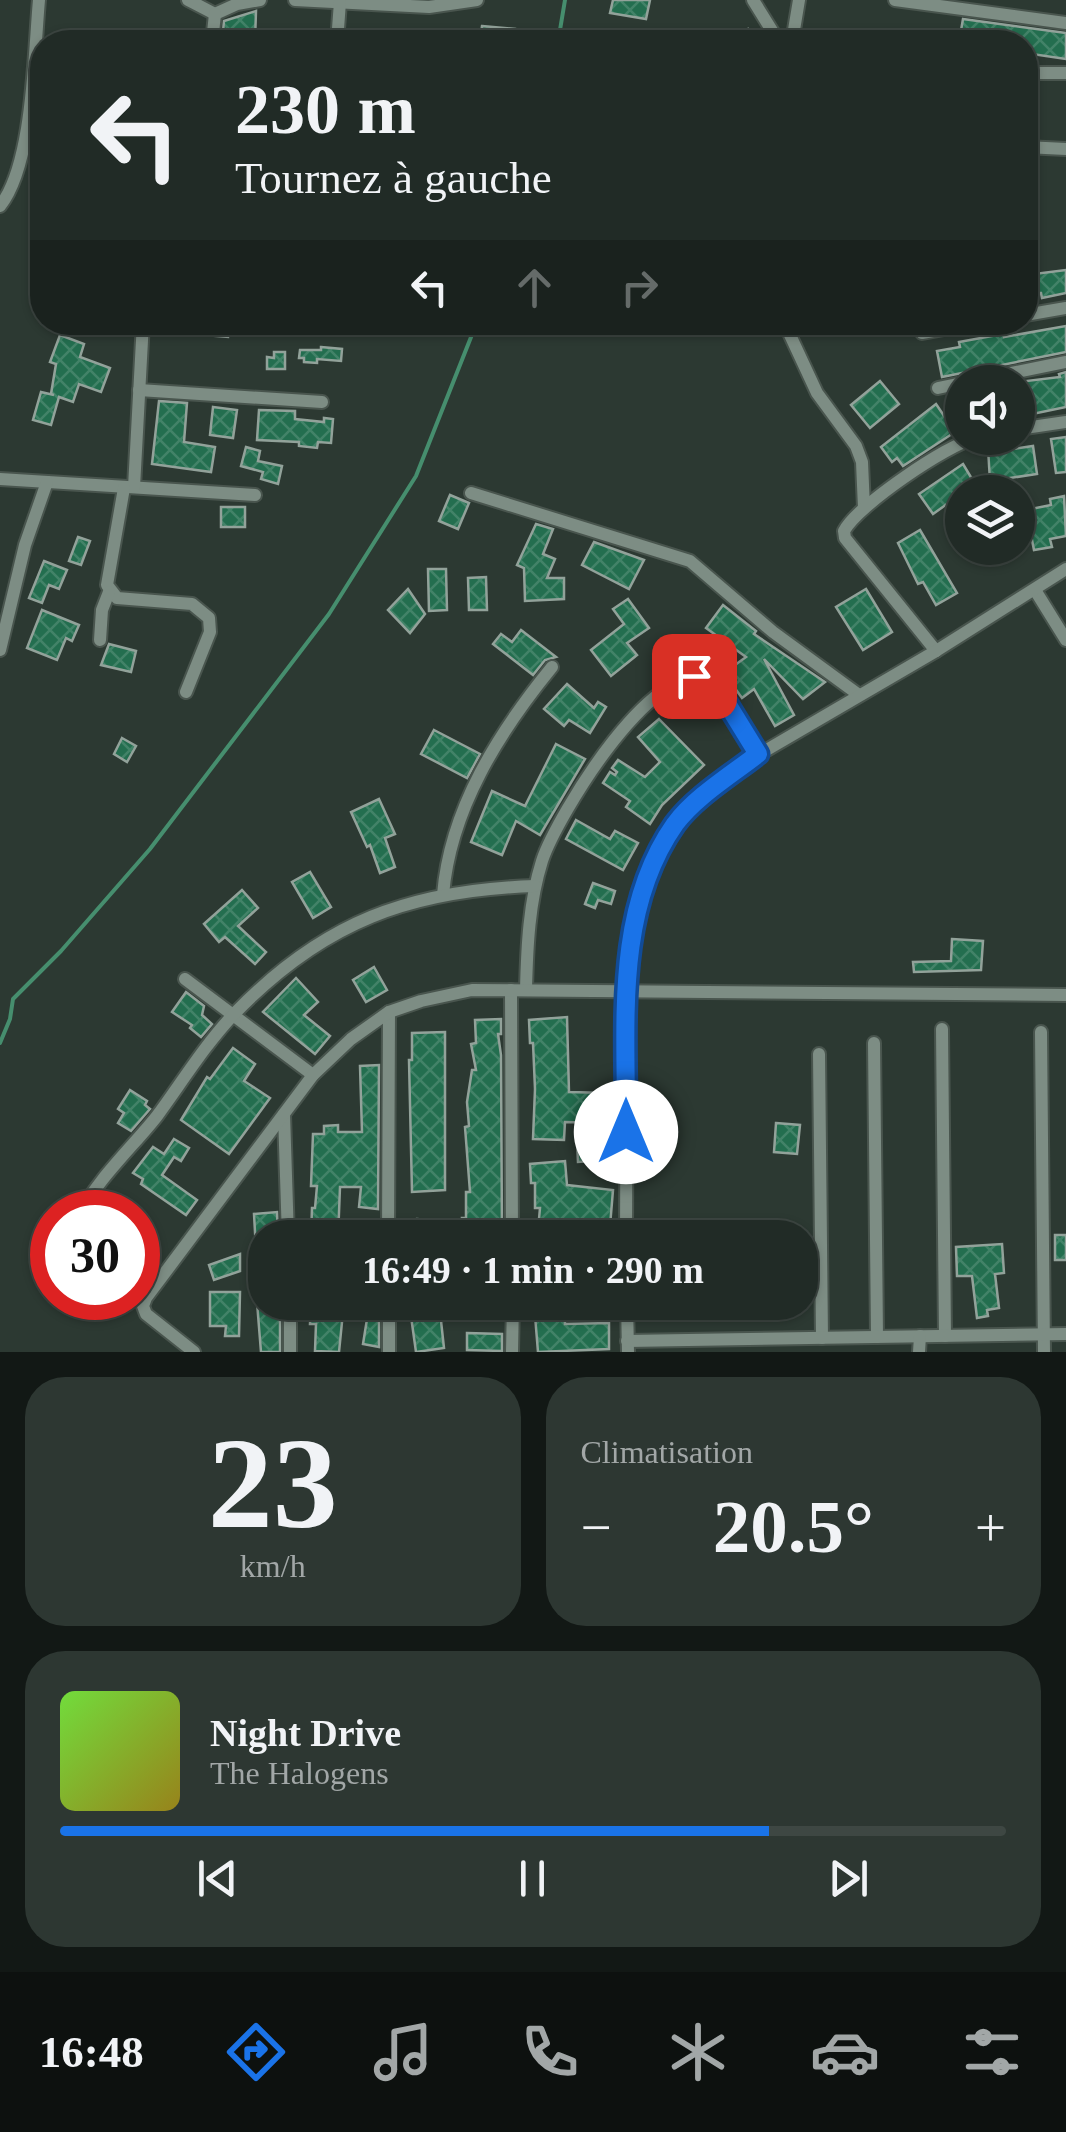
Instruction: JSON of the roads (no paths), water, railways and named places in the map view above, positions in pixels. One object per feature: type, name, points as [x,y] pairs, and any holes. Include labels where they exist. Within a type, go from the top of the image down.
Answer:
[{"type":"street","points":[[36,30],[39,0]]},
{"type":"street","points":[[188,0],[214,14]]},
{"type":"street","points":[[214,14],[260,0]]},
{"type":"street","points":[[295,0],[429,6],[477,0]]},
{"type":"street","points":[[753,0],[772,30]]},
{"type":"street","points":[[794,30],[800,0]]},
{"type":"street","points":[[896,0],[1066,23]]},
{"type":"street","points":[[338,30],[340,2]]},
{"type":"street","points":[[213,30],[214,14]]},
{"type":"street","points":[[1038,73],[1066,73]]},
{"type":"street","points":[[0,206],[18,176],[30,102]]},
{"type":"street","points":[[1038,148],[1066,149]]},
{"type":"street","points":[[1038,313],[1066,308]]},
{"type":"street","points":[[100,640],[102,610],[109,592],[110,558],[129,488],[141,335]]},
{"type":"street","points":[[790,335],[817,393],[856,446],[862,462],[864,508]]},
{"type":"street","points":[[1035,368],[1066,362]]},
{"type":"street","points":[[938,388],[945,387]]},
{"type":"street","points":[[139,390],[322,402]]},
{"type":"street","points":[[1035,427],[1066,422]]},
{"type":"street","points":[[936,651],[846,538],[847,524],[864,508],[945,450]]},
{"type":"street","points":[[0,479],[255,495]]},
{"type":"street","points":[[0,650],[25,545],[47,482]]},
{"type":"street","points":[[472,493],[690,562],[772,632],[858,694]]},
{"type":"street","points":[[626,1220],[627,990],[632,930],[643,888],[678,821],[758,754],[936,651],[1066,569]]},
{"type":"street","points":[[1035,590],[1066,640]]},
{"type":"street","points":[[109,592],[117,598],[192,604],[209,618],[210,632],[186,692]]},
{"type":"street","points":[[443,894],[450,845],[467,802],[522,704],[552,667]]},
{"type":"street","points":[[526,990],[535,886],[557,822],[603,751],[659,694],[677,682],[704,676],[715,684],[758,754]]},
{"type":"street","points":[[99,1190],[232,1015],[277,973],[333,932],[411,901],[481,888],[535,886]]},
{"type":"street","points":[[185,979],[314,1075]]},
{"type":"street","points":[[160,1276],[314,1075],[351,1039],[389,1012],[420,1001],[472,990],[1066,995]]},
{"type":"street","points":[[511,990],[512,1220]]},
{"type":"street","points":[[388,1220],[389,1012]]},
{"type":"street","points":[[942,1029],[945,1336]]},
{"type":"street","points":[[1041,1032],[1044,1352]]},
{"type":"street","points":[[874,1043],[876,1337]]},
{"type":"street","points":[[819,1054],[822,1338]]},
{"type":"street","points":[[284,1114],[287,1220]]},
{"type":"street","points":[[154,1320],[194,1352]]},
{"type":"street","points":[[290,1320],[290,1352]]},
{"type":"street","points":[[388,1320],[389,1352]]},
{"type":"street","points":[[512,1352],[513,1320]]},
{"type":"street","points":[[627,1320],[628,1346],[1066,1334]]},
{"type":"street","points":[[919,1352],[920,1336]]},
{"type":"waterway","points":[[560,30],[565,0]]},
{"type":"waterway","points":[[0,1043],[13,999],[61,951],[150,849],[329,614],[416,476],[472,335]]}]
